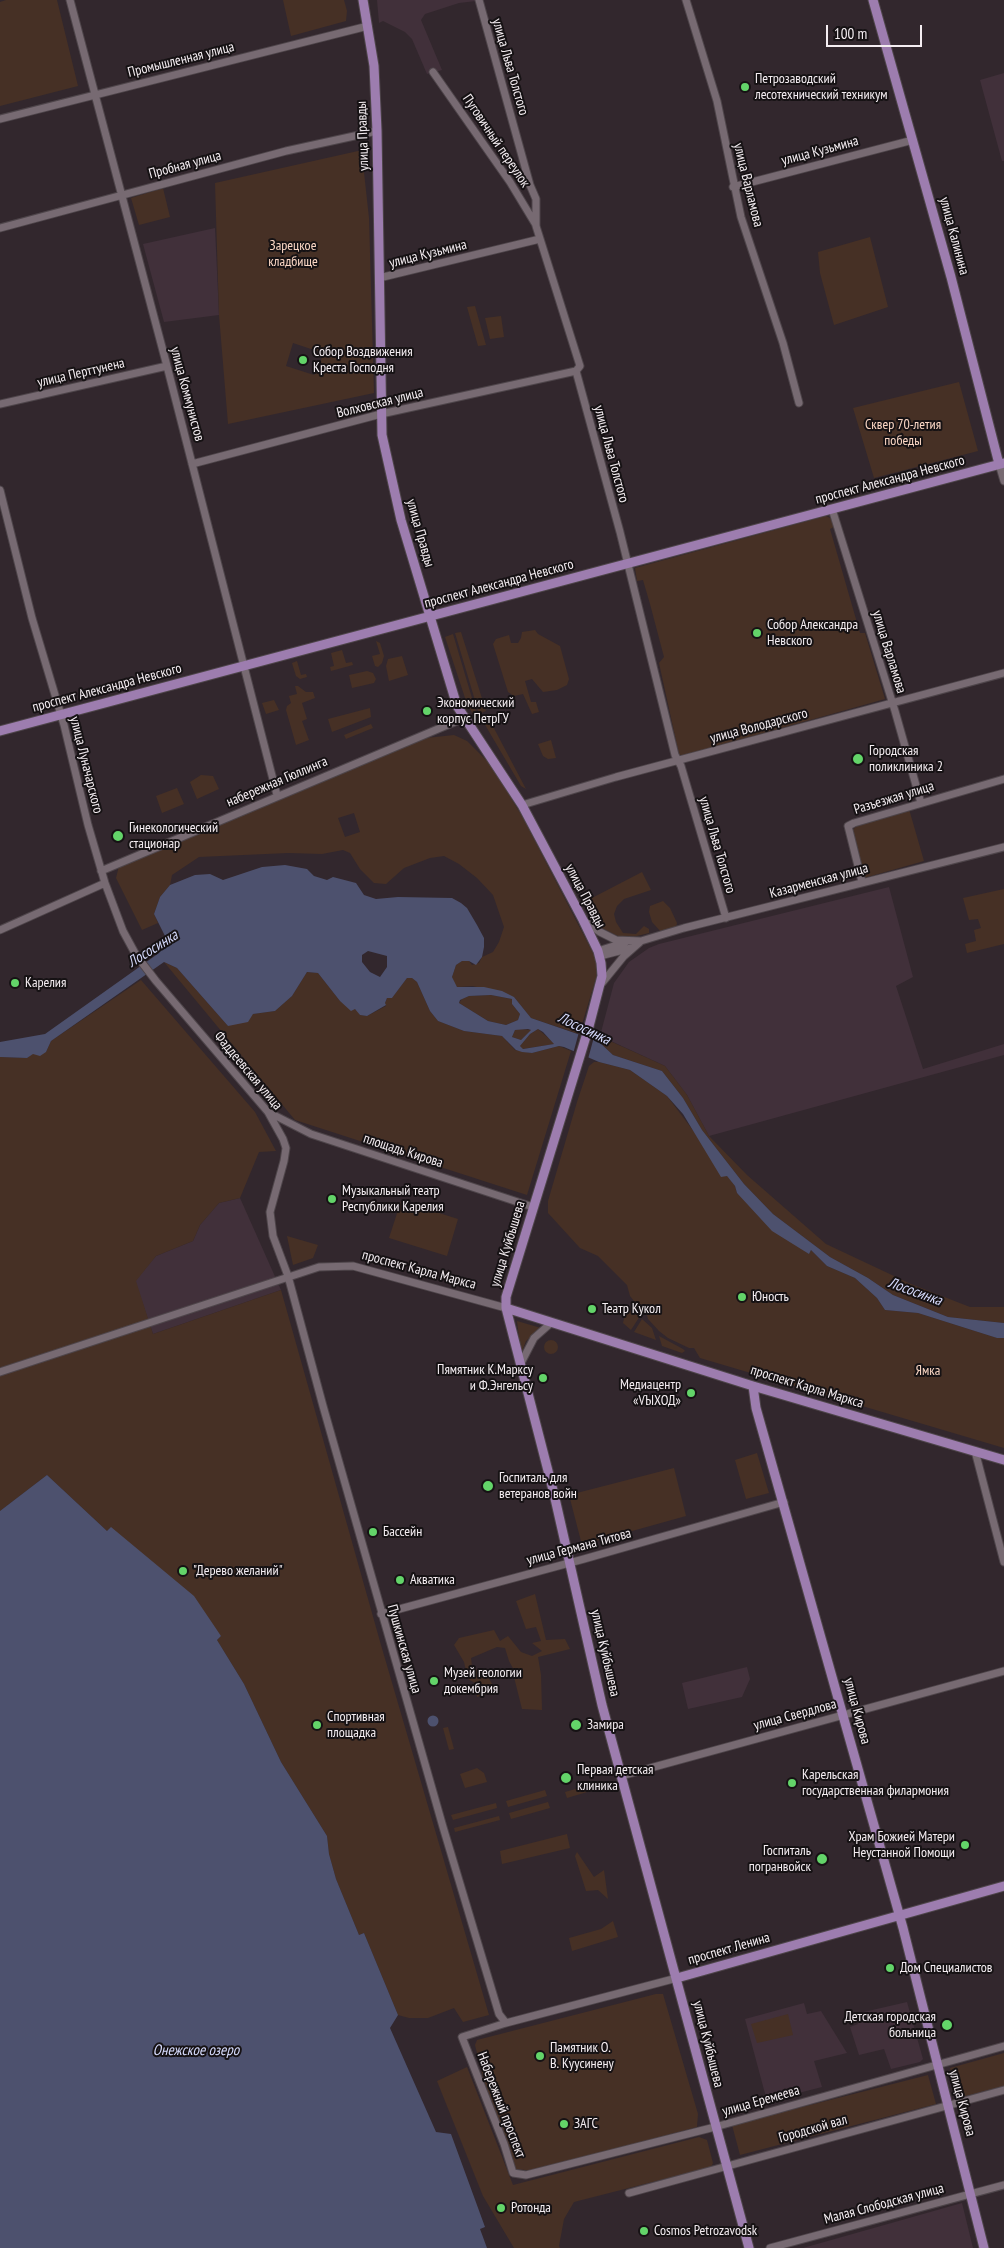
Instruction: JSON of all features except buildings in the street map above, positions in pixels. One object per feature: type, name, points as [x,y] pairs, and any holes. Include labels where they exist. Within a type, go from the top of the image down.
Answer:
[{"type":"main road","name":"улица Правды","points":[[363,0],[374,66],[382,329],[381,414],[385,456],[401,520],[452,693],[464,718],[522,805],[599,954],[602,971],[588,1030]]},
{"type":"main road","name":"улица Калинина","points":[[873,0],[1002,464]]},
{"type":"main road","name":"проспект Александра Невского","points":[[0,731],[1002,464]]},
{"type":"main road","name":"улица Куйбышева","points":[[588,1030],[506,1297],[506,1308],[519,1366],[544,1452],[602,1705],[749,2248]]},
{"type":"main road","name":"проспект Карла Маркса","points":[[506,1308],[753,1386],[1004,1460]]},
{"type":"main road","name":"улица Кирова","points":[[753,1386],[756,1408],[899,1915],[972,2194],[984,2248]]},
{"type":"main road","name":"проспект Ленина","points":[[677,1978],[1004,1886]]},
{"type":"street","name":"улица Коммунистов","points":[[70,0],[167,366],[277,795]]},
{"type":"street","name":"улица Льва Толстого","points":[[479,0],[530,184],[536,199],[536,226],[580,366],[576,371],[678,761],[726,918]]},
{"type":"street","name":"улица Варламова","points":[[686,0],[717,101],[733,187],[741,217],[783,343],[799,403]]},
{"type":"street","name":"Промышленная улица","points":[[0,119],[368,26]]},
{"type":"street","name":"Пуговичный переулок","points":[[434,72],[510,182],[536,226]]},
{"type":"street","name":"Пробная улица","points":[[0,228],[286,151],[377,131]]},
{"type":"street","name":"улица Кузьмина","points":[[733,187],[913,140]]},
{"type":"street","name":"улица Кузьмина","points":[[379,278],[540,239]]},
{"type":"street","name":"улица Перттунена","points":[[0,404],[167,366]]},
{"type":"street","name":"Волховская улица","points":[[192,464],[381,414],[576,371]]},
{"type":"street","name":"улица Калинина","points":[[1002,464],[1004,481]]},
{"type":"street","name":"улица Луначарского","points":[[0,490],[32,618],[61,714],[101,871],[123,931],[136,955]]},
{"type":"street","name":"улица Варламова","points":[[832,509],[921,803]]},
{"type":"street","name":"улица Володарского","points":[[522,805],[1004,673]]},
{"type":"street","name":"набережная Гюллинга","points":[[101,871],[277,795],[464,718]]},
{"type":"street","name":"Разъезжая улица","points":[[862,882],[848,826],[1004,779]]},
{"type":"street","name":"Казарменская улица","points":[[641,941],[862,882],[1004,847]]},
{"type":"street","points":[[0,930],[105,883]]},
{"type":"street","points":[[583,920],[600,932],[626,942]]},
{"type":"street","points":[[599,954],[626,942],[641,941]]},
{"type":"street","points":[[600,984],[632,948],[641,941]]},
{"type":"street","points":[[599,954],[632,948]]},
{"type":"street","name":"Фаддеевская улица","points":[[136,955],[268,1112],[284,1139],[286,1148],[284,1162],[270,1212],[273,1236],[288,1276]]},
{"type":"street","name":"площадь Кирова","points":[[268,1112],[310,1134],[533,1207]]},
{"type":"street","name":"проспект Карла Маркса","points":[[0,1372],[319,1267],[353,1266],[506,1308]]},
{"type":"street","name":"Пушкинская улица","points":[[288,1276],[381,1614],[499,2014],[506,2023]]},
{"type":"street","points":[[519,1366],[534,1338],[551,1323]]},
{"type":"street","points":[[975,1451],[1004,1562]]},
{"type":"street","name":"улица Германа Титова","points":[[381,1614],[784,1502]]},
{"type":"street","name":"улица Свердлова","points":[[621,1776],[1004,1671]]},
{"type":"street","name":"проспект Ленина","points":[[462,2037],[506,2023],[677,1978]]},
{"type":"street","name":"Набережный проспект","points":[[462,2037],[501,2136],[513,2173],[524,2176]]},
{"type":"street","name":"улица Еремеева","points":[[524,2176],[715,2127],[1004,2046]]},
{"type":"street","name":"Городской вал","points":[[629,2193],[1004,2090]]},
{"type":"street","name":"Малая Слободская улица","points":[[770,2248],[1004,2185]]},
{"type":"shaded area","points":[[377,0],[476,1],[459,3],[425,14],[421,20],[442,70],[427,74],[412,39],[405,32],[383,21],[379,23]]},
{"type":"shaded area","points":[[1004,73],[1004,161],[1002,161],[980,80]]},
{"type":"shaded area","points":[[215,228],[219,315],[164,322],[143,244]]},
{"type":"shaded area","points":[[889,887],[913,977],[896,986],[923,1069],[1004,1044],[1004,1055],[709,1136],[687,1095],[665,1066],[600,1036],[614,983],[629,962],[649,948]]},
{"type":"shaded area","points":[[240,1198],[281,1290],[153,1334],[135,1281],[156,1256],[193,1241],[200,1225],[219,1203]]},
{"type":"shaded area","points":[[747,1667],[750,1679],[742,1697],[688,1709],[682,1683]]},
{"type":"shaded area","points":[[907,2002],[923,2059],[920,2062],[891,2069],[884,2049],[859,2055],[850,2027],[858,2024],[855,2014]]},
{"type":"shaded area","points":[[804,2003],[807,2014],[821,2011],[847,2053],[814,2061],[822,2087],[767,2101],[745,2019]]},
{"type":"shaded area","points":[[962,2203],[973,2248],[803,2248]]},
{"type":"green space","points":[[6,0],[57,0],[78,86],[0,106],[0,2]]},
{"type":"green space","points":[[283,0],[344,0],[347,11],[346,21],[291,36]]},
{"type":"green space","name":"Зарецкое кладбище","points":[[358,151],[362,154],[369,218],[374,393],[228,424],[219,315],[215,183]],"holes":[[[293,343],[323,353],[318,371],[314,375],[286,366]]]},
{"type":"green space","points":[[163,188],[170,217],[139,225],[131,198]]},
{"type":"green space","points":[[870,237],[888,307],[834,325],[820,273],[818,252]]},
{"type":"green space","points":[[475,306],[486,345],[478,346],[467,307]]},
{"type":"green space","points":[[501,316],[504,337],[490,339],[485,318]]},
{"type":"green space","name":"Сквер 70-летия победы","points":[[959,382],[978,451],[874,478],[853,408]]},
{"type":"green space","points":[[826,516],[832,519],[834,527],[830,529],[860,633],[865,633],[885,699],[682,756],[679,754],[659,663],[664,657],[643,580],[637,581],[635,568]]},
{"type":"green space","points":[[535,630],[538,634],[560,646],[569,679],[567,685],[557,690],[543,692],[532,679],[525,681],[531,702],[536,702],[539,712],[532,714],[523,694],[514,696],[508,692],[493,644],[496,639],[509,635],[511,643],[518,643],[522,632]]},
{"type":"green space","points":[[461,632],[486,711],[479,714],[455,633]]},
{"type":"green space","points":[[453,634],[477,715],[474,716],[467,704],[445,637]]},
{"type":"green space","points":[[376,641],[380,643],[384,656],[382,663],[378,667],[375,666],[372,656],[380,654]]},
{"type":"green space","points":[[342,650],[346,663],[352,662],[353,665],[331,671],[330,667],[334,666],[331,653]]},
{"type":"green space","points":[[402,656],[408,675],[389,681],[386,666],[388,659]]},
{"type":"green space","points":[[297,661],[301,675],[306,674],[307,677],[300,679],[296,676],[292,663]]},
{"type":"green space","points":[[367,671],[373,673],[376,679],[374,683],[352,688],[349,675]]},
{"type":"green space","points":[[295,686],[306,692],[313,692],[315,698],[302,703],[307,719],[302,721],[309,740],[296,745],[286,710],[287,706],[291,703],[289,696],[297,694]]},
{"type":"green space","points":[[274,700],[279,710],[266,714],[262,703]]},
{"type":"green space","points":[[370,708],[371,717],[332,732],[328,719]]},
{"type":"green space","points":[[487,715],[526,789],[521,786],[481,718]]},
{"type":"green space","points":[[371,724],[373,728],[346,739],[344,735]]},
{"type":"green space","points":[[454,735],[467,741],[491,765],[523,818],[595,957],[598,968],[596,978],[579,1034],[531,1018],[514,997],[473,986],[457,987],[452,977],[456,965],[462,961],[469,961],[472,965],[479,963],[482,957],[493,952],[504,927],[493,895],[477,878],[459,864],[444,856],[430,858],[404,868],[386,884],[374,883],[360,869],[350,853],[343,850],[322,854],[288,853],[199,857],[172,875],[170,885],[160,897],[154,914],[158,923],[142,930],[116,878],[119,866],[426,738]],"holes":[[[354,813],[360,832],[345,837],[338,818]]]},
{"type":"green space","points":[[551,740],[556,758],[548,759],[543,756],[538,744]]},
{"type":"green space","points":[[201,775],[213,776],[219,789],[197,799],[190,782]]},
{"type":"green space","points":[[177,788],[184,804],[162,813],[156,796]]},
{"type":"green space","points":[[909,809],[924,861],[864,878],[852,837],[853,830],[857,825]]},
{"type":"green space","points":[[642,872],[651,890],[624,899],[617,906],[614,914],[616,922],[623,933],[636,934],[644,926],[649,929],[649,933],[633,937],[620,937],[598,926],[587,905],[590,899]]},
{"type":"green space","points":[[1004,889],[1004,944],[967,953],[965,944],[976,941],[974,930],[981,928],[978,919],[969,920],[963,898]]},
{"type":"green space","points":[[663,901],[670,908],[677,923],[676,927],[661,932],[652,922],[649,912],[650,906]]},
{"type":"green space","points":[[164,962],[177,968],[228,1026],[253,1014],[275,1011],[292,996],[307,972],[318,973],[340,1001],[358,1011],[360,1015],[367,1016],[386,1006],[387,998],[392,998],[407,978],[412,978],[417,982],[430,1011],[438,1021],[464,1031],[502,1036],[515,1050],[532,1053],[559,1046],[571,1051],[527,1195],[295,1120]]},
{"type":"green space","points":[[141,980],[255,1112],[276,1151],[259,1152],[240,1198],[219,1203],[200,1225],[193,1241],[156,1256],[136,1281],[153,1334],[281,1290],[381,1645],[489,2015],[463,2022],[454,2008],[428,2018],[409,2018],[398,2015],[364,1933],[359,1935],[336,1879],[329,1854],[327,1836],[281,1762],[244,1684],[217,1640],[221,1636],[111,1528],[107,1531],[47,1475],[0,1511],[0,1057],[27,1058],[32,1054],[46,1052],[51,1041]]},
{"type":"green space","points":[[491,995],[512,999],[512,1004],[520,1014],[518,1020],[506,1025],[488,1021],[459,1003],[462,999],[469,996]]},
{"type":"green space","points":[[538,1029],[555,1044],[522,1049],[520,1046],[530,1034]]},
{"type":"green space","points":[[515,1030],[532,1030],[521,1040],[512,1037]]},
{"type":"green space","points":[[599,1036],[665,1066],[687,1095],[709,1136],[747,1175],[826,1244],[911,1284],[970,1307],[1004,1307],[1004,1323],[948,1317],[893,1295],[868,1278],[830,1257],[773,1214],[744,1184],[702,1130],[683,1098],[662,1071],[613,1055],[598,1041]]},
{"type":"green space","name":"Ямка","points":[[594,1062],[630,1070],[667,1096],[735,1186],[737,1193],[809,1254],[811,1250],[827,1266],[855,1278],[877,1298],[885,1310],[918,1313],[997,1338],[1004,1338],[1004,1448],[700,1358],[694,1348],[689,1348],[668,1338],[659,1331],[648,1319],[646,1311],[641,1310],[630,1296],[627,1285],[598,1256],[580,1248],[548,1213],[548,1201],[577,1102],[589,1066]]},
{"type":"green space","points":[[401,1201],[458,1219],[447,1256],[389,1238]]},
{"type":"green space","points":[[287,1236],[318,1245],[313,1258],[293,1265]]},
{"type":"green space","points":[[633,1308],[640,1316],[631,1330],[623,1323],[625,1314]]},
{"type":"green space","points":[[642,1319],[652,1328],[656,1340],[634,1332]]},
{"type":"green space","points":[[517,1321],[541,1328],[526,1341],[521,1354]]},
{"type":"green space","points":[[659,1336],[685,1351],[682,1353],[662,1346]]},
{"type":"green space","points":[[548,1340],[554,1340],[558,1347],[554,1354],[548,1354],[544,1350],[544,1344]]},
{"type":"green space","points":[[757,1453],[769,1493],[746,1499],[735,1460]]},
{"type":"green space","points":[[674,1468],[686,1516],[582,1545],[569,1495]]},
{"type":"green space","points":[[535,1594],[546,1640],[565,1639],[570,1649],[538,1657],[541,1675],[542,1710],[522,1709],[514,1677],[515,1672],[505,1648],[497,1647],[471,1658],[472,1667],[487,1675],[496,1691],[477,1697],[475,1683],[468,1679],[464,1662],[454,1645],[459,1638],[494,1630],[500,1641],[508,1636],[521,1652],[532,1656],[542,1651],[532,1643],[541,1641],[536,1627],[526,1629],[516,1601]]},
{"type":"green space","points":[[448,1727],[454,1749],[449,1750],[443,1728]]},
{"type":"green space","points":[[477,1768],[484,1773],[487,1782],[465,1788],[460,1774]]},
{"type":"green space","points":[[593,1784],[594,1790],[567,1798],[565,1792]]},
{"type":"green space","points":[[545,1790],[547,1796],[508,1807],[506,1801]]},
{"type":"green space","points":[[548,1802],[550,1808],[511,1819],[509,1813]]},
{"type":"green space","points":[[496,1803],[497,1808],[453,1820],[451,1815]]},
{"type":"green space","points":[[499,1816],[500,1820],[455,1832],[454,1828]]},
{"type":"green space","points":[[567,1834],[570,1848],[502,1864],[500,1851]]},
{"type":"green space","points":[[577,1852],[594,1877],[604,1870],[608,1899],[598,1890],[586,1891],[575,1856]]},
{"type":"green space","points":[[613,1921],[618,1937],[572,1951],[569,1938],[601,1929]]},
{"type":"green space","points":[[656,1994],[663,1994],[698,2114],[697,2127],[533,2171],[516,2169],[484,2081],[475,2045],[477,2040]]},
{"type":"green space","points":[[788,2014],[793,2035],[757,2043],[751,2024]]},
{"type":"green space","points":[[1004,2053],[1004,2086],[958,2098],[950,2068]]},
{"type":"green space","points":[[467,2067],[513,2185],[699,2137],[707,2140],[713,2163],[711,2167],[574,2202],[564,2219],[560,2248],[514,2248],[483,2196],[437,2081]]},
{"type":"green space","points":[[928,2075],[936,2104],[740,2155],[732,2125]]},
{"type":"water","points":[[285,865],[307,869],[314,876],[327,880],[333,877],[356,883],[364,895],[376,899],[398,897],[452,898],[461,903],[467,908],[484,938],[484,947],[482,957],[476,965],[469,961],[462,961],[456,965],[452,977],[457,987],[484,987],[502,991],[514,997],[531,1018],[598,1041],[613,1055],[662,1071],[683,1098],[702,1130],[744,1184],[773,1214],[830,1257],[868,1278],[893,1295],[948,1317],[1004,1323],[1004,1338],[997,1338],[918,1313],[885,1310],[877,1298],[855,1278],[827,1266],[811,1250],[809,1254],[772,1231],[737,1193],[735,1186],[727,1176],[721,1177],[683,1114],[667,1096],[630,1070],[599,1062],[559,1046],[532,1053],[522,1052],[516,1050],[502,1036],[464,1031],[438,1021],[430,1011],[417,982],[412,978],[407,978],[392,998],[387,998],[386,1005],[367,1016],[360,1015],[355,1009],[351,1011],[340,1001],[318,973],[307,972],[292,996],[275,1011],[253,1014],[248,1022],[228,1026],[177,968],[164,962],[51,1041],[46,1052],[40,1056],[33,1054],[27,1058],[0,1057],[0,1042],[45,1034],[159,953],[166,938],[154,914],[160,897],[170,885],[195,875],[210,874],[223,880],[262,867]],"holes":[[[368,951],[387,956],[387,967],[380,977],[370,972],[362,962],[362,955]],[[491,995],[512,999],[512,1004],[520,1014],[518,1020],[506,1025],[488,1021],[459,1003],[460,1000],[469,996]],[[538,1029],[554,1044],[523,1049],[520,1046],[530,1034]],[[515,1030],[531,1030],[521,1040],[512,1037]]]},
{"type":"water","name":"Онежское озеро","points":[[47,1475],[107,1531],[111,1527],[194,1596],[221,1636],[217,1640],[244,1684],[281,1762],[327,1836],[329,1854],[336,1879],[359,1935],[364,1933],[398,2015],[390,2028],[436,2132],[451,2134],[485,2227],[480,2229],[487,2248],[0,2248],[0,1511]]},
{"type":"water","points":[[433,1715],[439,1721],[433,1727],[427,1721]]},
{"type":"pier","points":[[579,1032],[594,1037],[588,1059],[573,1054]]},
{"type":"place","name":"Петрозаводский лесотехнический техникум","points":[[745,87]]},
{"type":"place","name":"Собор Воздвижения Креста Господня","points":[[303,360]]},
{"type":"place","name":"Собор Александра Невского","points":[[757,633]]},
{"type":"place","name":"Экономический корпус ПетрГУ","points":[[427,711]]},
{"type":"place","name":"Городская поликлиника 2","points":[[858,759]]},
{"type":"place","name":"Гинекологический стационар","points":[[118,836]]},
{"type":"place","name":"Карелия","points":[[15,983]]},
{"type":"place","name":"Музыкальный театр Республики Карелия","points":[[332,1199]]},
{"type":"place","name":"Юность","points":[[742,1297]]},
{"type":"place","name":"Театр Кукол","points":[[592,1309]]},
{"type":"place","name":"Пямятник К.Марксу и Ф.Энгельсу","points":[[543,1378]]},
{"type":"place","name":"Медиацентр «ѴЫХОД»","points":[[691,1393]]},
{"type":"place","name":"Госпиталь для ветеранов войн","points":[[488,1486]]},
{"type":"place","name":"Бассейн","points":[[373,1532]]},
{"type":"place","name":"\"Дерево желаний\"","points":[[183,1571]]},
{"type":"place","name":"Акватика","points":[[400,1580]]},
{"type":"place","name":"Музей геологии докембрия","points":[[434,1681]]},
{"type":"place","name":"Спортивная площадка","points":[[317,1725]]},
{"type":"place","name":"Замира","points":[[576,1725]]},
{"type":"place","name":"Первая детская клиника","points":[[566,1778]]},
{"type":"place","name":"Карельская государственная филармония","points":[[792,1783]]},
{"type":"place","name":"Храм Божией Матери Неустанной Помощи","points":[[965,1845]]},
{"type":"place","name":"Госпиталь погранвойск","points":[[822,1859]]},
{"type":"place","name":"Дом Специалистов","points":[[890,1968]]},
{"type":"place","name":"Детская городская больница","points":[[947,2025]]},
{"type":"place","name":"Памятник О. В. Куусинену","points":[[540,2056]]},
{"type":"place","name":"ЗАГС","points":[[564,2124]]},
{"type":"place","name":"Ротонда","points":[[501,2208]]},
{"type":"place","name":"Cosmos Petrozavodsk","points":[[644,2231]]},
{"type":"water label","name":"Лососинка","points":[[153,949]]},
{"type":"water label","name":"Лососинка","points":[[584,1029]]},
{"type":"water label","name":"Лососинка","points":[[915,1292]]}]
